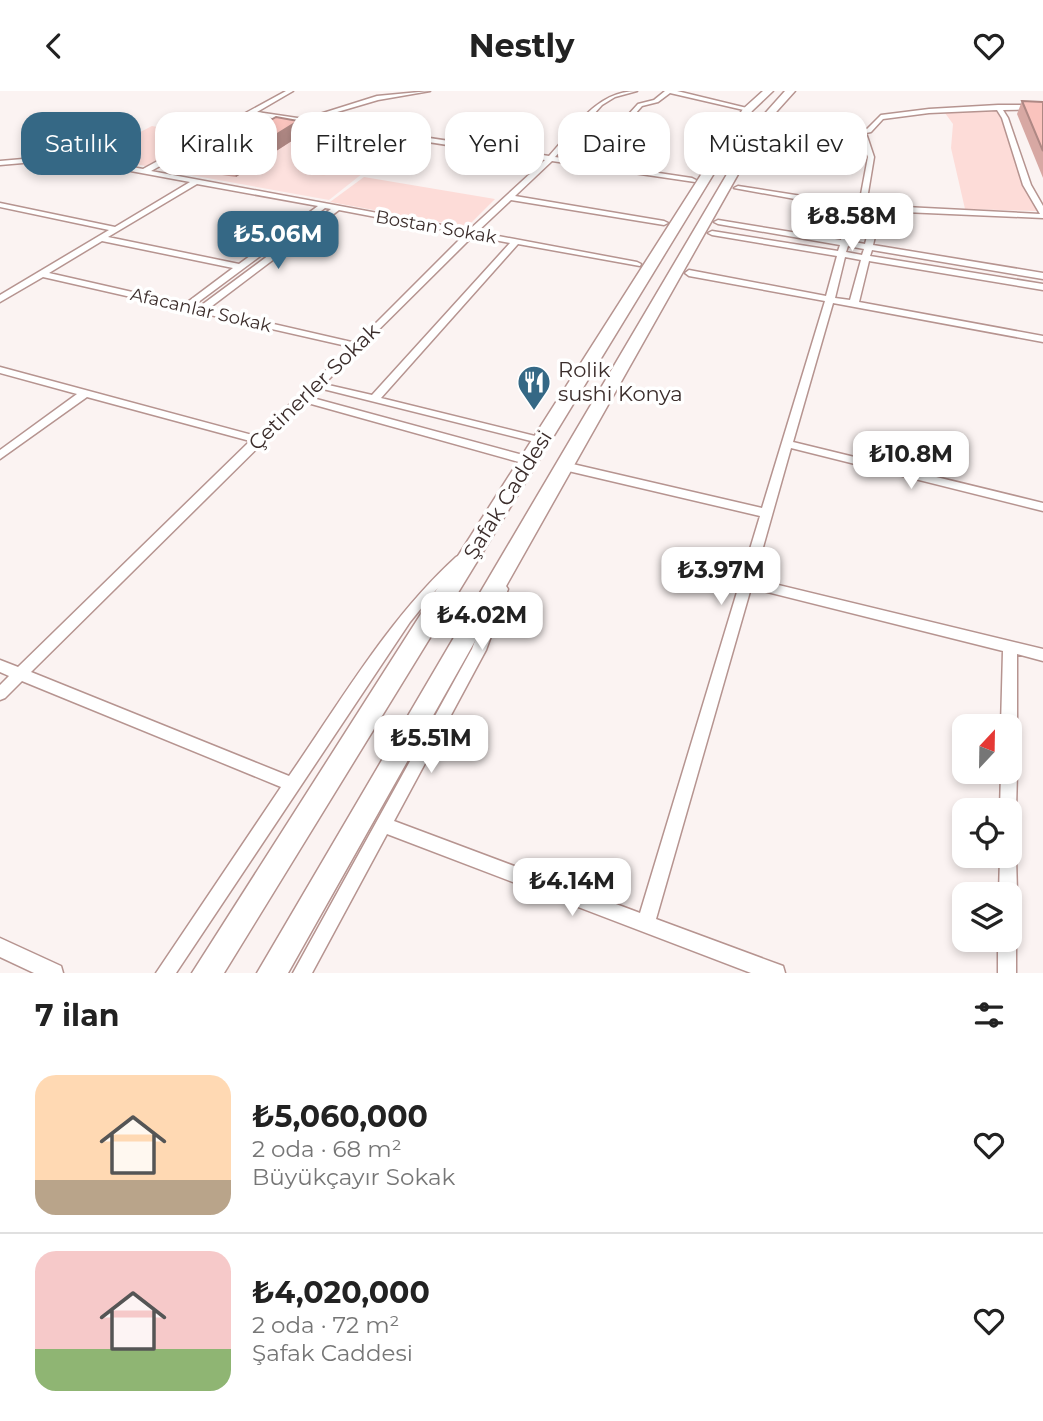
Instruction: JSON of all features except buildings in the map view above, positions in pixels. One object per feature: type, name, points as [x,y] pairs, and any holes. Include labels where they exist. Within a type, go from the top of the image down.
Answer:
[{"type":"main road","name":"Şafak Caddesi","points":[[746,112],[767,91]]},
{"type":"main road","name":"Şafak Caddesi","points":[[771,112],[790,91]]},
{"type":"main road","points":[[625,303],[617,291],[695,175]]},
{"type":"main road","name":"Şafak Caddesi","points":[[207,973],[543,441],[625,303],[708,175]]},
{"type":"main road","name":"Şafak Caddesi","points":[[272,973],[733,175]]},
{"type":"main road","points":[[654,309],[671,303],[744,175]]},
{"type":"main road","points":[[430,618],[469,631]]},
{"type":"street","points":[[254,112],[290,91]]},
{"type":"street","points":[[332,112],[377,98],[426,91]]},
{"type":"street","name":"Çetinerler Sokak","points":[[0,694],[258,440],[304,399],[471,233],[551,158],[600,104],[613,96],[634,91]]},
{"type":"street","points":[[633,112],[639,105],[656,101],[669,91],[748,109]]},
{"type":"street","points":[[998,107],[1005,118],[1027,185],[1043,214]]},
{"type":"street","points":[[867,131],[881,117],[929,111],[1043,107]]},
{"type":"street","points":[[431,140],[558,159]]},
{"type":"street","points":[[867,146],[871,157],[867,172]]},
{"type":"street","name":"Bostan Sokak","points":[[0,163],[69,159],[637,264]]},
{"type":"street","points":[[143,172],[155,166]]},
{"type":"street","points":[[659,175],[692,180]]},
{"type":"street","points":[[645,925],[830,299],[844,243],[866,175]]},
{"type":"street","points":[[0,299],[195,182]]},
{"type":"street","points":[[738,188],[858,207],[1043,214]]},
{"type":"street","points":[[509,197],[664,223]]},
{"type":"street","points":[[0,205],[115,229]]},
{"type":"street","points":[[186,307],[324,206]]},
{"type":"street","points":[[201,310],[337,208]]},
{"type":"street","points":[[854,304],[878,208]]},
{"type":"street","points":[[715,227],[844,243],[1043,276]]},
{"type":"street","points":[[715,227],[841,254],[1043,288]]},
{"type":"street","points":[[100,238],[240,267]]},
{"type":"street","points":[[374,399],[516,241]]},
{"type":"street","points":[[689,273],[1043,339]]},
{"type":"street","name":"Afacanlar Sokak","points":[[43,274],[359,346]]},
{"type":"street","points":[[0,290],[11,293]]},
{"type":"street","points":[[0,370],[258,440]]},
{"type":"street","points":[[317,385],[543,441]]},
{"type":"street","points":[[0,456],[85,393]]},
{"type":"street","points":[[304,399],[530,461]]},
{"type":"street","points":[[787,444],[1043,507]]},
{"type":"street","points":[[564,466],[766,513]]},
{"type":"street","points":[[165,973],[405,618],[431,587],[478,543]]},
{"type":"street","points":[[302,973],[479,650],[512,556]]},
{"type":"street","points":[[746,582],[1043,656]]},
{"type":"street","points":[[1009,714],[1010,647]]},
{"type":"street","points":[[0,666],[291,784]]},
{"type":"street","points":[[383,825],[776,973]]},
{"type":"street","points":[[0,947],[54,973]]},
{"type":"street","points":[[1007,952],[1007,973]]},
{"type":"shaded area","points":[[995,109],[1001,118],[1037,211],[965,209],[951,148],[953,124],[945,113]]},
{"type":"shaded area","points":[[277,120],[291,122],[291,175],[361,175],[329,200],[191,175],[277,175]]},
{"type":"shaded area","points":[[155,127],[155,161],[146,166],[141,165],[141,132]]},
{"type":"shaded area","points":[[364,177],[495,199],[467,227],[330,202]]},
{"type":"place","name":"Rolik sushi Konya","points":[[534,412]]}]
